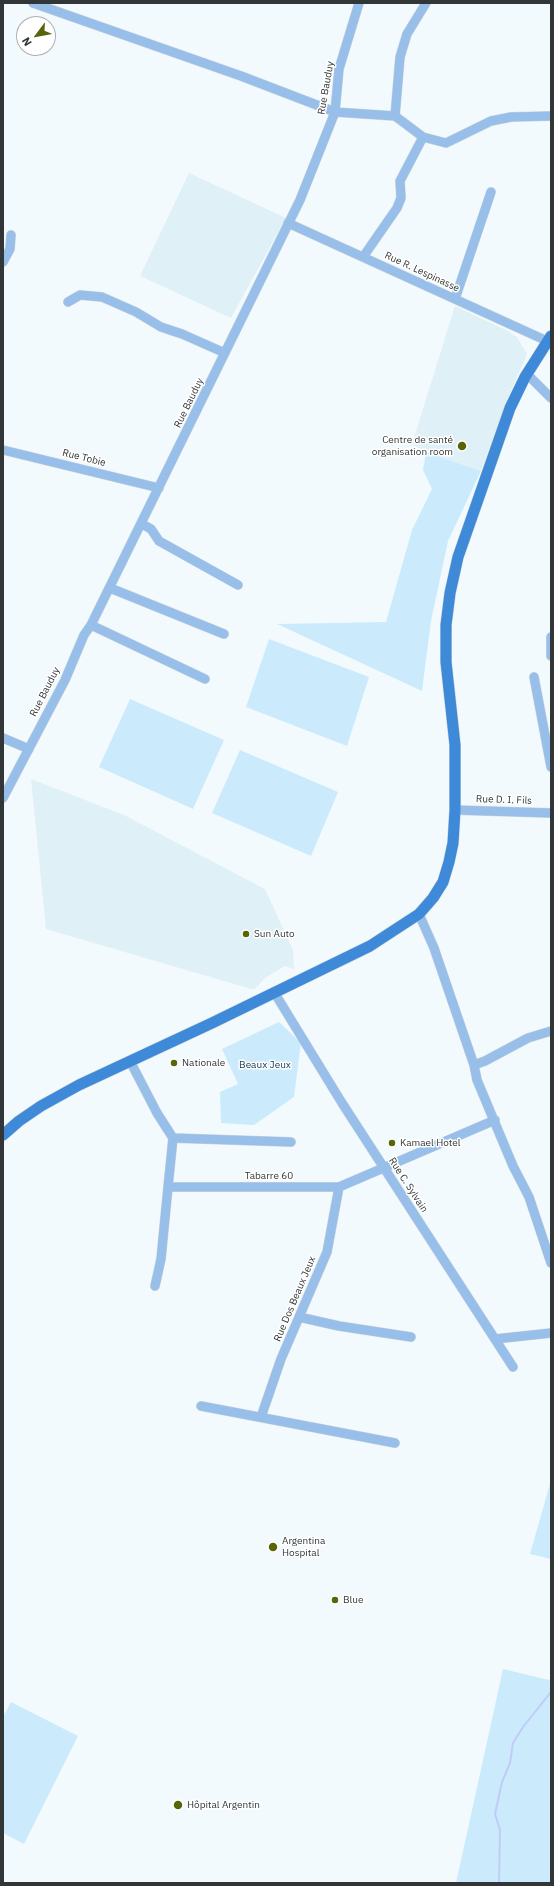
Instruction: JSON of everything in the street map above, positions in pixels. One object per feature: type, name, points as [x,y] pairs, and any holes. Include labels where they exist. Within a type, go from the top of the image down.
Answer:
[{"type":"main road","points":[[3,1135],[19,1121],[41,1106],[130,1061],[370,946],[419,914],[433,898],[442,882],[453,843],[456,810],[455,745],[446,662],[446,625],[450,593],[458,557],[510,408],[527,374],[549,339]]},
{"type":"street","points":[[32,3],[241,76],[335,112],[395,116],[423,137],[446,143],[491,121],[511,117],[551,116]]},
{"type":"street","name":"Rue Bauduy","points":[[3,798],[65,680],[84,635],[91,625],[142,524],[300,200],[335,112],[339,69],[359,3]]},
{"type":"street","points":[[395,116],[400,57],[407,34],[426,3]]},
{"type":"street","points":[[363,257],[397,208],[401,198],[400,181],[423,137]]},
{"type":"street","points":[[455,299],[491,192]]},
{"type":"street","name":"Rue R. Lespinasse","points":[[288,223],[455,299],[549,339]]},
{"type":"street","points":[[3,262],[10,249],[11,235]]},
{"type":"street","points":[[68,302],[80,295],[102,297],[136,312],[161,327],[182,334],[225,353]]},
{"type":"street","points":[[527,374],[551,398]]},
{"type":"street","name":"Rue Tobie","points":[[3,450],[159,488]]},
{"type":"street","points":[[142,524],[151,529],[154,536],[159,541],[238,585]]},
{"type":"street","points":[[110,588],[224,634]]},
{"type":"street","points":[[91,625],[204,679]]},
{"type":"street","points":[[551,637],[551,656]]},
{"type":"street","points":[[534,677],[551,767]]},
{"type":"street","points":[[3,738],[29,749]]},
{"type":"street","name":"Rue D. I. Fils","points":[[456,810],[551,813]]},
{"type":"street","points":[[419,914],[434,948],[474,1064],[477,1080],[513,1166],[529,1197],[551,1263]]},
{"type":"street","name":"Rue C. Sylvain","points":[[274,992],[342,1103],[513,1367]]},
{"type":"street","points":[[474,1064],[485,1061],[528,1038],[551,1032]]},
{"type":"street","points":[[130,1061],[157,1113],[173,1138],[161,1259],[155,1286]]},
{"type":"street","name":"Tabarre 60","points":[[168,1187],[339,1187],[495,1120]]},
{"type":"street","points":[[173,1138],[291,1142]]},
{"type":"street","name":"Rue Dos Beaux Jeux","points":[[261,1418],[281,1359],[327,1252],[339,1187]]},
{"type":"street","points":[[299,1318],[411,1337]]},
{"type":"street","points":[[495,1339],[551,1333]]},
{"type":"street","points":[[201,1406],[395,1442]]},
{"type":"shaded area","points":[[189,173],[286,218],[231,318],[140,276]]},
{"type":"shaded area","points":[[455,306],[508,331],[517,337],[527,354],[507,400],[481,471],[426,452],[412,444]]},
{"type":"shaded area","points":[[31,779],[124,815],[265,889],[293,950],[294,969],[285,966],[265,978],[255,989],[251,989],[46,929]]},
{"type":"green space","points":[[426,452],[481,471],[448,541],[431,621],[422,691],[277,624],[386,622],[412,530],[432,489],[423,470]]},
{"type":"green space","points":[[269,639],[369,677],[347,746],[246,707]]},
{"type":"green space","points":[[130,699],[224,740],[193,809],[99,767]]},
{"type":"green space","points":[[240,750],[338,792],[311,856],[212,813]]},
{"type":"green space","name":"Beaux Jeux","points":[[279,1022],[301,1043],[294,1097],[254,1125],[221,1123],[220,1092],[238,1084],[222,1049]]},
{"type":"green space","points":[[551,1480],[551,1559],[530,1554]]},
{"type":"green space","points":[[503,1669],[549,1680],[551,1678],[551,1883],[456,1883]]},
{"type":"green space","points":[[11,1702],[78,1736],[24,1844],[3,1833],[3,1717]]},
{"type":"waterway","points":[[499,1883],[500,1830],[495,1814],[502,1782],[510,1763],[513,1743],[523,1727],[551,1692]]},
{"type":"place","name":"Centre de santé organisation room","points":[[462,446]]},
{"type":"place","name":"Sun Auto","points":[[246,934]]},
{"type":"place","name":"Nationale","points":[[174,1063]]},
{"type":"place","name":"Kamael Hotel","points":[[392,1143]]},
{"type":"place","name":"Argentina Hospital","points":[[273,1547]]},
{"type":"place","name":"Blue","points":[[335,1600]]},
{"type":"place","name":"Hôpital Argentin","points":[[178,1805]]}]
